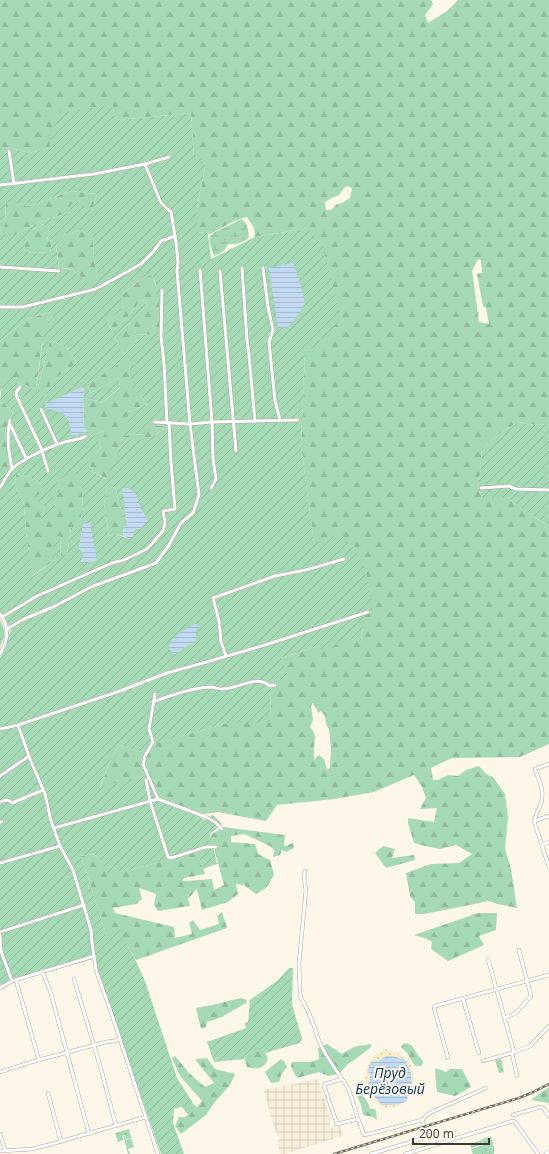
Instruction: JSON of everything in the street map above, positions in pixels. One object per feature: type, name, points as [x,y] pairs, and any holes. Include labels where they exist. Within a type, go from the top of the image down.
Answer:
[{"type":"street","points":[[9,151],[14,184]]},
{"type":"street","points":[[0,185],[94,174],[145,164],[169,157]]},
{"type":"street","points":[[6,629],[91,587],[156,563],[169,545],[181,523],[193,513],[199,495],[190,424],[175,236],[171,212],[161,203],[145,164]]},
{"type":"street","points":[[0,307],[23,307],[96,289],[141,264],[161,241],[175,236]]},
{"type":"street","points":[[0,267],[59,271]]},
{"type":"street","points":[[242,268],[254,421]]},
{"type":"street","points":[[263,268],[268,307],[273,330],[269,342],[275,401],[280,420]]},
{"type":"street","points":[[200,270],[212,422],[213,459],[216,479],[211,488]]},
{"type":"street","points":[[220,271],[236,451]]},
{"type":"street","points":[[0,654],[8,634],[1,615],[37,596],[147,549],[163,531],[165,523],[163,511],[175,509],[161,336],[162,290]]},
{"type":"street","points":[[20,387],[16,395],[42,451],[48,471]]},
{"type":"street","points":[[41,409],[57,444]]},
{"type":"street","points":[[154,422],[190,424],[298,420]]},
{"type":"street","points":[[12,469],[8,428],[10,422],[26,458]]},
{"type":"street","points":[[0,488],[12,469],[26,458],[57,444],[86,436]]},
{"type":"street","points":[[482,488],[509,486],[516,489],[549,490]]},
{"type":"street","points":[[226,656],[221,642],[219,621],[213,598],[275,576],[306,570],[344,559]]},
{"type":"street","points":[[0,729],[18,725],[120,691],[167,673],[368,612]]},
{"type":"street","points":[[154,702],[189,690],[212,687],[222,690],[259,681],[270,686],[274,685]]},
{"type":"street","points":[[155,694],[149,729],[153,742],[145,756],[143,764],[158,799]]},
{"type":"street","points":[[18,725],[43,790],[60,846],[73,870],[91,930],[96,970],[158,1154]]},
{"type":"street","points":[[0,776],[29,756]]},
{"type":"street","points":[[549,764],[535,769],[542,788],[543,796],[534,821],[549,867]]},
{"type":"street","points":[[146,780],[150,801],[168,857],[171,858],[206,847],[216,847]]},
{"type":"street","points":[[0,802],[6,800],[12,803],[43,790]]},
{"type":"street","points":[[54,828],[158,799],[206,817],[215,822],[222,829]]},
{"type":"street","points":[[534,821],[549,816]]},
{"type":"street","points":[[542,844],[549,842]]},
{"type":"street","points":[[0,863],[60,846]]},
{"type":"street","points":[[305,871],[304,878],[306,890],[299,964],[301,998],[314,1026],[318,1041],[348,1088],[364,1135],[373,1134],[422,1120],[428,1114],[486,1088]]},
{"type":"street","points":[[0,932],[84,905]]},
{"type":"street","points":[[0,935],[1,951],[12,981]]},
{"type":"street","points":[[504,1018],[516,1013],[531,996],[519,950]]},
{"type":"street","points":[[0,988],[16,979],[94,956]]},
{"type":"street","points":[[488,959],[513,1052],[517,1076]]},
{"type":"street","points":[[42,971],[50,990],[89,1134]]},
{"type":"street","points":[[448,1058],[434,1008],[435,1006],[549,975]]},
{"type":"street","points":[[74,978],[116,1126]]},
{"type":"street","points":[[16,979],[39,1060]]},
{"type":"street","points":[[463,999],[479,1053]]},
{"type":"street","points":[[483,1061],[530,1046],[549,1026]]},
{"type":"street","points":[[0,1072],[93,1045],[120,1039]]},
{"type":"street","points":[[342,1079],[325,1084],[324,1086],[337,1124],[358,1119]]},
{"type":"street","points":[[48,1093],[61,1142]]},
{"type":"street","points":[[513,1115],[540,1107],[543,1108],[549,1116]]},
{"type":"street","points":[[0,1151],[32,1149],[146,1117]]},
{"type":"street","points":[[371,1154],[424,1137],[427,1133],[422,1120]]},
{"type":"street","points":[[405,1154],[513,1121],[538,1154]]},
{"type":"street","points":[[0,1134],[5,1151]]},
{"type":"shaded area","points":[[318,1079],[331,1121],[331,1128],[340,1126],[343,1136],[280,1154],[277,1141],[279,1140],[271,1118],[264,1090]]},
{"type":"green space","points":[[0,0],[431,0],[433,4],[425,15],[428,23],[447,11],[458,0],[549,0],[549,424],[535,425],[519,422],[503,431],[482,448],[480,475],[477,484],[482,498],[508,498],[526,512],[549,526],[549,744],[520,757],[452,758],[431,768],[433,780],[438,780],[448,775],[458,776],[466,770],[479,766],[486,774],[493,777],[505,794],[508,817],[505,849],[511,869],[517,908],[489,901],[424,914],[415,914],[415,902],[410,896],[406,873],[431,864],[459,863],[472,854],[456,845],[440,849],[414,843],[408,818],[434,822],[437,808],[420,809],[426,798],[422,787],[414,775],[374,792],[334,799],[277,805],[266,821],[218,812],[198,815],[160,795],[146,775],[100,788],[109,763],[119,745],[141,752],[147,746],[227,723],[270,723],[271,686],[281,658],[318,646],[325,651],[346,638],[361,641],[363,616],[314,544],[301,445],[305,351],[319,345],[309,228],[255,237],[254,228],[247,217],[234,221],[210,234],[197,232],[197,207],[207,158],[194,158],[191,113],[116,120],[112,105],[49,148],[30,153],[10,148],[0,148]],"holes":[[[349,186],[352,189],[350,198],[337,204],[331,210],[326,210],[325,202],[339,195],[345,187]],[[478,259],[481,260],[482,273],[477,274],[483,306],[486,308],[489,324],[479,322],[472,271]],[[313,702],[318,713],[321,711],[325,716],[326,724],[329,729],[331,749],[330,768],[327,770],[324,759],[319,755],[314,760],[315,738],[310,727],[313,720],[311,706]]]},
{"type":"green space","points":[[112,105],[116,120],[191,113],[194,158],[207,158],[197,207],[197,232],[208,233],[211,259],[255,237],[309,228],[323,247],[341,318],[319,346],[305,351],[301,445],[314,543],[340,534],[355,549],[366,571],[373,612],[363,616],[361,641],[346,639],[325,652],[318,646],[281,658],[288,675],[271,686],[270,723],[227,723],[148,746],[141,752],[119,745],[109,763],[100,787],[146,775],[160,795],[198,815],[204,820],[213,815],[222,824],[210,834],[217,864],[203,869],[197,852],[130,870],[106,873],[103,864],[94,854],[81,856],[106,934],[119,930],[134,957],[145,981],[177,1078],[193,1103],[174,1109],[173,1123],[184,1154],[161,1154],[93,959],[0,985],[0,658],[11,629],[0,612],[0,466],[10,469],[5,430],[13,412],[3,402],[0,405],[0,396],[3,383],[9,371],[16,382],[36,389],[45,325],[54,320],[50,312],[27,319],[0,341],[0,228],[0,148],[10,148],[30,153],[49,148],[57,113]],"holes":[[[71,191],[97,194],[92,211],[79,202],[70,205],[71,212],[37,223],[15,235],[2,235],[0,228],[5,227],[6,201],[28,206]],[[43,224],[50,229],[47,240],[53,241],[50,252],[31,253],[24,249],[27,236],[34,229]],[[80,230],[93,237],[94,261],[98,275],[88,283],[75,272],[68,269],[59,268],[56,246],[64,235]],[[152,275],[156,285],[151,291],[159,296],[159,332],[152,335],[135,334],[137,343],[123,354],[115,337],[147,305],[142,299],[125,320],[112,331],[107,321],[121,311],[121,295],[142,278]],[[50,340],[67,348],[77,363],[52,381],[45,397],[38,387]],[[129,358],[130,378],[133,391],[140,395],[147,404],[129,412],[127,420],[132,428],[120,432],[118,437],[146,434],[155,425],[176,427],[164,429],[147,440],[127,440],[119,448],[106,479],[93,472],[88,463],[101,447],[98,440],[106,435],[104,431],[92,436],[86,431],[83,433],[69,421],[63,413],[46,404],[83,387],[83,398],[103,402],[120,387],[119,377],[90,393],[87,384]],[[73,472],[82,489],[83,503],[81,523],[71,528],[67,554],[61,557],[60,536],[54,536],[52,562],[33,576],[26,532],[24,504],[15,485],[16,474],[30,477],[42,484],[42,492],[34,498],[45,506],[41,520],[53,515],[55,503],[52,495],[61,492],[57,481]],[[115,487],[121,510],[127,521],[125,511],[143,513],[146,518],[133,531],[130,539],[115,534],[109,536],[104,503],[107,489]],[[84,521],[96,561],[81,562],[84,554],[79,548]],[[199,626],[196,630],[193,644],[189,644],[175,654]]]},
{"type":"green space","points":[[71,191],[97,194],[92,211],[71,212],[37,223],[15,235],[2,235],[0,228],[5,227],[6,200],[28,206]]},
{"type":"green space","points":[[242,219],[247,225],[249,237],[239,243],[228,244],[222,252],[214,256],[210,244],[210,236]]},
{"type":"green space","points":[[43,224],[50,229],[47,240],[53,241],[50,252],[31,253],[24,249],[27,236],[34,229]]},
{"type":"green space","points":[[80,230],[93,237],[94,261],[98,275],[88,284],[72,270],[59,268],[56,246],[64,235]]},
{"type":"green space","points":[[152,274],[159,296],[159,333],[152,335],[135,334],[137,343],[123,354],[115,337],[147,305],[142,299],[125,320],[112,331],[107,321],[121,311],[121,295],[142,278]]},
{"type":"green space","points":[[50,312],[54,320],[42,344],[36,389],[5,378],[0,393],[0,341],[27,319]]},
{"type":"green space","points":[[50,340],[67,348],[77,363],[52,381],[45,398],[38,387]]},
{"type":"green space","points":[[129,357],[130,378],[147,404],[129,412],[132,428],[130,435],[146,434],[155,425],[178,427],[164,429],[147,440],[127,440],[119,448],[107,479],[93,472],[88,463],[101,447],[98,440],[104,431],[92,436],[84,428],[83,398],[103,402],[120,388],[119,377],[90,393],[87,384]]},
{"type":"green space","points":[[3,402],[13,412],[5,430],[10,470],[0,466],[0,405]]},
{"type":"green space","points":[[519,422],[535,425],[549,424],[549,526],[526,512],[508,498],[482,498],[477,484],[480,475],[482,448],[503,431]]},
{"type":"green space","points":[[73,471],[80,482],[82,489],[83,503],[81,523],[71,528],[67,555],[61,557],[60,536],[52,562],[32,576],[24,504],[15,485],[16,474],[30,477],[42,484],[45,506],[42,520],[57,481]]},
{"type":"green space","points":[[115,487],[121,510],[128,526],[124,527],[123,536],[115,534],[109,536],[104,503],[107,489]]},
{"type":"green space","points":[[0,620],[4,633],[0,647]]},
{"type":"green space","points":[[223,827],[285,835],[284,845],[286,846],[293,843],[294,848],[286,852],[282,850],[280,855],[273,857],[274,850],[270,846],[244,834],[231,836],[231,842],[255,844],[258,854],[270,860],[274,875],[266,888],[256,894],[244,885],[236,884],[238,894],[228,902],[202,910],[197,889],[188,899],[190,906],[158,911],[154,905],[156,894],[139,888],[142,899],[136,904],[113,908],[115,913],[174,927],[175,938],[192,934],[189,923],[193,920],[200,930],[219,924],[217,916],[222,912],[227,928],[136,960],[127,945],[106,934],[81,856],[94,854],[103,864],[130,870],[197,852],[205,874],[184,878],[182,881],[212,879],[214,890],[224,885],[214,848],[211,846],[211,835]]},
{"type":"green space","points":[[383,846],[395,849],[392,858],[414,855],[415,860],[386,868],[375,853]]},
{"type":"green space","points":[[478,913],[497,913],[496,930],[479,936],[484,945],[448,961],[431,949],[432,942],[414,935]]},
{"type":"green space","points":[[289,968],[293,968],[292,1005],[302,1038],[300,1043],[265,1053],[263,1049],[244,1056],[244,1059],[214,1062],[207,1042],[246,1028],[245,1023],[248,1022],[250,1000],[277,981]]},
{"type":"green space","points":[[241,998],[247,1000],[246,1003],[222,1017],[207,1022],[206,1027],[201,1029],[196,1008]]},
{"type":"green space","points":[[407,1043],[412,1046],[423,1062],[421,1066],[415,1066],[407,1053],[401,1047],[403,1044]]},
{"type":"green space","points":[[327,1044],[342,1054],[354,1047],[370,1044],[372,1046],[348,1064],[339,1074],[328,1076],[319,1072],[297,1078],[291,1067],[292,1062],[311,1062],[319,1059],[318,1048]]},
{"type":"green space","points":[[263,1049],[268,1058],[267,1062],[260,1068],[247,1067],[244,1056]]},
{"type":"green space","points":[[175,1056],[189,1073],[205,1087],[214,1083],[195,1059],[207,1058],[215,1069],[235,1074],[230,1085],[214,1103],[206,1115],[181,1134],[175,1126],[179,1117],[185,1117],[188,1115],[180,1104],[187,1099],[197,1107],[202,1101],[180,1076],[172,1058]]},
{"type":"green space","points":[[281,1059],[287,1067],[281,1075],[279,1082],[271,1083],[265,1072]]},
{"type":"green space","points":[[501,1059],[504,1072],[499,1073],[495,1060]]},
{"type":"green space","points":[[435,1068],[446,1072],[450,1069],[462,1069],[471,1087],[455,1096],[437,1092]]},
{"type":"green space","points":[[549,1087],[549,1103],[531,1100]]},
{"type":"green space","points":[[358,1092],[366,1099],[370,1109],[374,1109],[376,1111],[377,1120],[373,1117],[363,1115],[356,1093]]},
{"type":"green space","points":[[129,1129],[131,1138],[126,1139],[125,1135],[122,1136],[123,1140],[118,1142],[115,1133]]},
{"type":"green space","points":[[123,1136],[125,1136],[126,1140],[131,1138],[134,1147],[128,1149],[130,1154],[128,1154],[126,1147],[128,1147],[126,1146]]},
{"type":"green space","points":[[491,1137],[494,1147],[488,1148],[485,1142],[486,1138]]},
{"type":"green space","points":[[486,1138],[487,1147],[494,1147],[494,1154],[482,1154],[484,1147],[482,1139]]},
{"type":"green space","points":[[482,1140],[483,1144],[471,1148],[470,1144]]},
{"type":"green space","points":[[484,1145],[484,1152],[482,1154],[473,1154],[471,1149]]},
{"type":"sand","points":[[385,1049],[404,1056],[411,1065],[414,1076],[413,1089],[410,1096],[408,1096],[412,1084],[404,1059],[386,1056],[378,1061],[371,1062],[369,1070],[369,1084],[375,1097],[382,1105],[404,1103],[391,1108],[386,1108],[375,1102],[367,1092],[366,1084],[366,1074],[370,1061],[375,1055]]},
{"type":"water","points":[[293,263],[305,303],[296,318],[287,328],[278,328],[269,268]]},
{"type":"water","points":[[83,387],[84,428],[86,431],[72,436],[69,421],[63,413],[46,408],[45,404]]},
{"type":"water","points":[[122,487],[128,488],[135,493],[147,521],[141,529],[136,529],[133,531],[133,537],[130,539],[123,536],[124,526],[128,525]]},
{"type":"water","points":[[84,521],[90,523],[97,561],[88,561],[87,563],[81,562],[84,554],[79,548]]},
{"type":"water","points":[[195,624],[200,626],[196,630],[196,639],[193,644],[189,644],[175,654],[168,648],[176,636]]},
{"type":"water","name":"Пруд Берёзовый","points":[[386,1056],[404,1059],[410,1070],[412,1084],[407,1101],[405,1102],[382,1105],[373,1095],[369,1086],[370,1076],[368,1070],[371,1062],[378,1061]]},
{"type":"railway","points":[[334,1154],[519,1098],[549,1084]]}]
